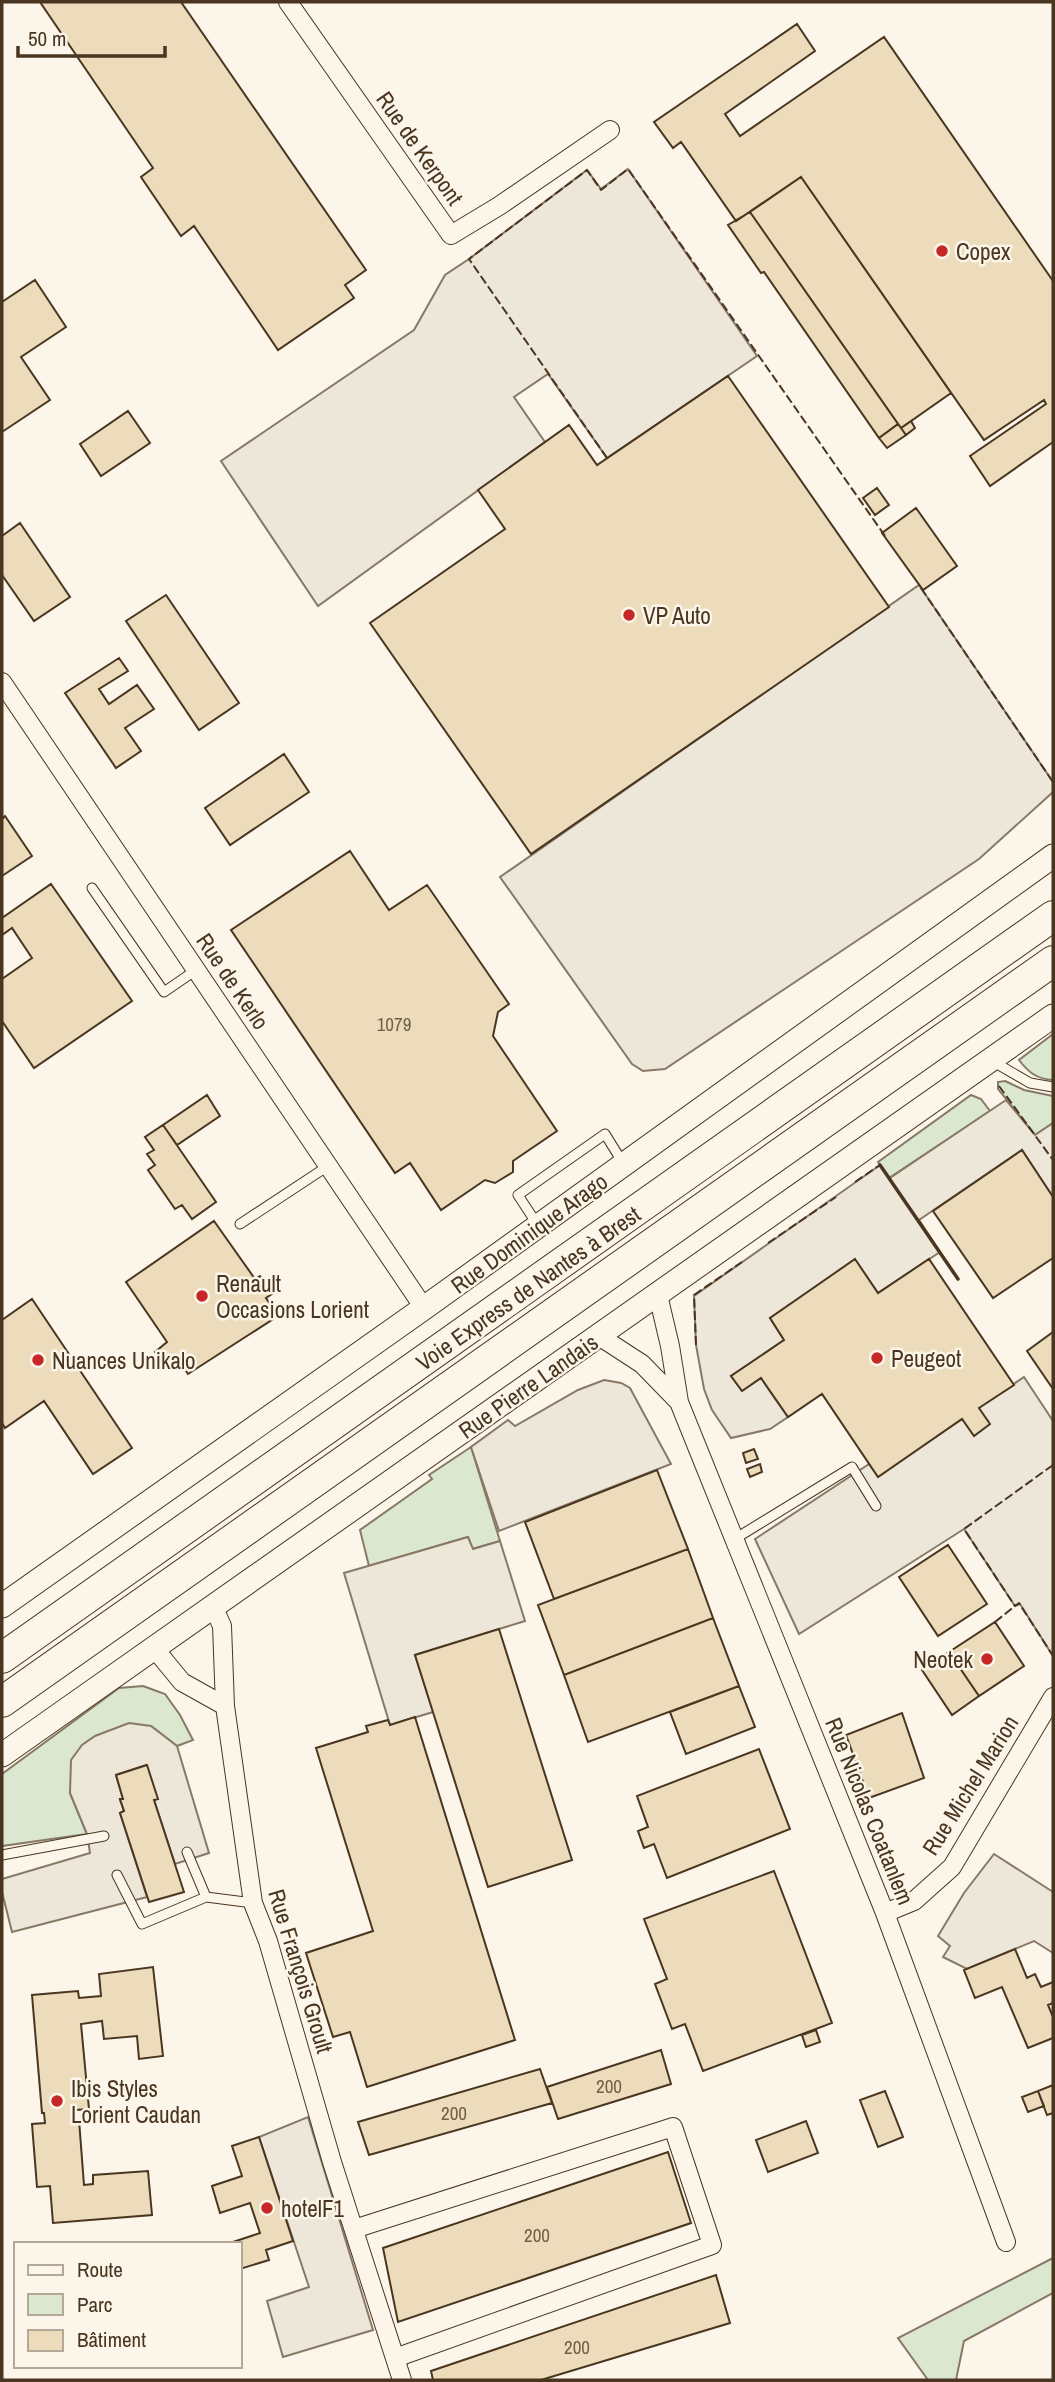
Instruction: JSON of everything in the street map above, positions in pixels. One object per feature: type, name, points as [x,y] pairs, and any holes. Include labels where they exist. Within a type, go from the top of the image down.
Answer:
[{"type":"highway","name":"Voie Express de Nantes à Brest","points":[[2,1658],[1053,916]]},
{"type":"highway","name":"Voie Express de Nantes à Brest","points":[[2,1702],[1053,961]]},
{"type":"street","name":"Rue de Kerpont","points":[[288,2],[451,235],[499,206],[610,130]]},
{"type":"street","name":"Rue de Kerlo","points":[[2,682],[424,1308]]},
{"type":"street","name":"Rue Dominique Arago","points":[[2,1606],[539,1226],[1053,856]]},
{"type":"street","name":"Rue Pierre Landais","points":[[2,1755],[1053,1016]]},
{"type":"street","name":"Rue Nicolas Coatanlem","points":[[658,1295],[679,1402],[885,1913],[1006,2242]]},
{"type":"street","name":"Rue Nicolas Coatanlem","points":[[600,1336],[642,1364],[679,1402]]},
{"type":"street","name":"Rue François Groult","points":[[213,1606],[222,1626],[225,1706],[253,1903],[268,1941],[402,2380]]},
{"type":"street","points":[[154,1648],[182,1682],[225,1706]]},
{"type":"street","name":"Rue Michel Marion","points":[[885,1913],[914,1901],[952,1867],[1053,1697]]},
{"type":"street","points":[[354,2229],[673,2127],[708,2232],[712,2245],[395,2358]]},
{"type":"lane","points":[[92,888],[163,992],[196,970]]},
{"type":"lane","points":[[990,1060],[1030,1083],[1053,1087]]},
{"type":"lane","points":[[539,1226],[518,1195],[605,1134],[624,1165]]},
{"type":"lane","points":[[240,1224],[328,1166]]},
{"type":"lane","points":[[733,1540],[852,1467],[876,1506]]},
{"type":"lane","points":[[2,1855],[104,1836]]},
{"type":"lane","points":[[187,1852],[206,1897]]},
{"type":"lane","points":[[117,1875],[142,1924],[206,1897],[253,1903]]},
{"type":"green space","points":[[1053,1034],[1053,1080],[1034,1074],[1019,1060]]},
{"type":"green space","points":[[1005,1081],[1024,1090],[1053,1096],[1053,1123],[1035,1135],[998,1089],[998,1082]]},
{"type":"green space","points":[[971,1095],[981,1099],[990,1111],[889,1178],[878,1162]]},
{"type":"green space","points":[[471,1447],[500,1541],[472,1549],[468,1537],[369,1566],[360,1530],[432,1479],[429,1475]]},
{"type":"green space","points":[[143,1686],[165,1694],[193,1740],[177,1746],[151,1726],[70,1793],[87,1834],[2,1846],[2,1774],[119,1688]]},
{"type":"green space","points":[[1053,2258],[1053,2293],[964,2341],[956,2380],[928,2380],[898,2338]]},
{"type":"shaded area","points":[[628,169],[757,356],[607,458],[548,374],[514,397],[545,442],[318,606],[221,461],[414,330],[445,275],[587,170],[601,189]]},
{"type":"shaded area","points":[[919,585],[1053,782],[1053,792],[979,859],[665,1069],[643,1071],[632,1064],[500,877]]},
{"type":"shaded area","points":[[1006,1100],[1035,1135],[1053,1123],[1053,1197],[1022,1150],[919,1220],[940,1252],[878,1293],[855,1260],[770,1318],[784,1340],[731,1376],[742,1391],[761,1378],[788,1417],[770,1429],[731,1438],[712,1410],[704,1389],[696,1345],[694,1296],[880,1165],[890,1178]]},
{"type":"shaded area","points":[[1024,1377],[1053,1421],[1053,1656],[1020,1604],[1015,1606],[964,1529],[799,1634],[755,1539],[869,1464],[878,1476]]},
{"type":"shaded area","points":[[604,1380],[621,1383],[630,1388],[671,1464],[499,1531],[471,1447],[508,1420],[515,1426],[578,1390]]},
{"type":"shaded area","points":[[468,1537],[473,1549],[500,1541],[525,1621],[415,1655],[433,1712],[390,1725],[344,1573]]},
{"type":"shaded area","points":[[129,1723],[151,1726],[177,1746],[209,1853],[175,1864],[154,1800],[157,1799],[146,1765],[116,1775],[123,1799],[120,1800],[124,1811],[120,1813],[147,1897],[12,1932],[2,1892],[2,1879],[90,1853],[87,1834],[70,1793],[71,1760],[82,1745],[95,1736]]},
{"type":"shaded area","points":[[994,1854],[1053,1892],[1053,1953],[1034,1941],[967,1969],[943,1957],[950,1946],[938,1936],[964,1893]]},
{"type":"shaded area","points":[[308,2117],[373,2330],[283,2357],[267,2301],[309,2287],[259,2137]]},
{"type":"building","points":[[40,2],[181,2],[366,270],[345,285],[354,298],[278,350],[194,226],[181,236],[141,177],[153,168]]},
{"type":"building","name":"Copex","points":[[797,24],[815,51],[725,114],[740,136],[884,37],[1053,281],[1053,442],[990,486],[970,456],[1046,404],[1044,400],[984,440],[801,177],[736,221],[681,142],[673,148],[654,122]]},
{"type":"building","points":[[801,177],[951,393],[901,428],[750,212]]},
{"type":"building","points":[[750,212],[898,424],[879,438],[764,272],[761,273],[728,225]]},
{"type":"building","points":[[35,280],[66,327],[21,357],[50,400],[2,432],[2,302]]},
{"type":"building","name":"VP Auto","points":[[728,376],[889,607],[531,854],[370,623],[505,529],[478,490],[569,425],[597,465]]},
{"type":"building","points":[[128,411],[150,443],[101,476],[80,444]]},
{"type":"building","points":[[911,421],[915,428],[906,435],[901,428]]},
{"type":"building","points":[[898,424],[906,435],[887,448],[879,438]]},
{"type":"building","points":[[877,488],[889,505],[875,515],[863,498]]},
{"type":"building","points":[[916,508],[957,566],[923,590],[882,533]]},
{"type":"building","points":[[20,523],[70,597],[34,621],[2,575],[2,536]]},
{"type":"building","points":[[166,595],[239,703],[199,730],[126,621]]},
{"type":"building","points":[[119,658],[128,671],[99,689],[109,704],[137,685],[154,709],[125,728],[141,751],[116,768],[65,693]]},
{"type":"building","points":[[284,754],[309,792],[230,845],[205,808]]},
{"type":"building","points":[[5,816],[32,856],[2,876],[2,819]]},
{"type":"building","points":[[350,851],[389,910],[427,885],[509,1004],[498,1012],[493,1036],[557,1131],[513,1161],[513,1172],[495,1183],[485,1180],[441,1210],[410,1163],[395,1173],[231,930]]},
{"type":"building","points":[[51,884],[132,1001],[34,1068],[2,1021],[2,979],[32,958],[12,928],[2,935],[2,918]]},
{"type":"building","points":[[207,1095],[220,1116],[177,1145],[163,1125]]},
{"type":"building","points":[[163,1125],[216,1202],[192,1219],[182,1205],[175,1209],[148,1170],[155,1165],[147,1154],[154,1150],[145,1137]]},
{"type":"building","points":[[1022,1150],[1053,1197],[1053,1258],[993,1298],[933,1211]]},
{"type":"building","name":"Renault Occasions Lorient","points":[[214,1221],[255,1279],[260,1276],[272,1294],[266,1298],[278,1316],[188,1374],[176,1356],[163,1364],[155,1352],[167,1342],[126,1282]]},
{"type":"building","name":"Peugeot","points":[[855,1259],[878,1293],[929,1259],[1014,1385],[979,1408],[990,1424],[974,1436],[962,1419],[878,1477],[822,1394],[788,1417],[761,1378],[742,1391],[731,1376],[784,1340],[770,1318]]},
{"type":"building","name":"Nuances Unikalo","points":[[32,1299],[132,1448],[93,1474],[44,1401],[5,1428],[2,1423],[2,1320]]},
{"type":"building","points":[[1053,1332],[1053,1389],[1027,1351]]},
{"type":"building","points":[[754,1449],[758,1459],[746,1463],[743,1453]]},
{"type":"building","points":[[760,1464],[762,1472],[750,1477],[747,1469]]},
{"type":"building","points":[[657,1470],[688,1549],[554,1599],[525,1522]]},
{"type":"building","points":[[948,1545],[987,1604],[938,1636],[899,1577]]},
{"type":"building","points":[[688,1549],[713,1618],[564,1675],[538,1605]]},
{"type":"building","points":[[713,1618],[739,1686],[588,1742],[564,1675]]},
{"type":"building","name":"Neotek","points":[[995,1622],[1024,1666],[979,1696],[949,1652]]},
{"type":"building","points":[[499,1629],[572,1860],[488,1887],[415,1655]]},
{"type":"building","points":[[949,1652],[979,1696],[952,1715],[922,1670]]},
{"type":"building","points":[[739,1686],[755,1727],[686,1754],[670,1712]]},
{"type":"building","points":[[902,1713],[924,1778],[869,1798],[846,1735]]},
{"type":"building","points":[[415,1717],[515,2040],[367,2087],[350,2032],[333,2037],[306,1953],[373,1931],[316,1748],[368,1732],[366,1726],[388,1720],[390,1725]]},
{"type":"building","points":[[759,1749],[790,1829],[667,1878],[654,1844],[644,1848],[638,1831],[648,1827],[637,1796]]},
{"type":"building","points":[[147,1765],[158,1799],[154,1800],[184,1892],[149,1902],[120,1813],[124,1811],[120,1799],[123,1799],[116,1775]]},
{"type":"building","points":[[774,1871],[832,2023],[703,2071],[685,2024],[672,2029],[655,1984],[667,1979],[644,1919]]},
{"type":"building","points":[[1015,1949],[1027,1978],[1035,1974],[1041,1987],[1053,1982],[1053,2003],[1048,2005],[1053,2017],[1053,2038],[1028,2048],[1002,1987],[975,1998],[964,1970]]},
{"type":"building","points":[[153,1967],[163,2056],[139,2059],[137,2036],[104,2039],[102,2021],[81,2024],[89,2109],[76,2110],[84,2185],[93,2184],[93,2175],[148,2171],[152,2215],[53,2223],[50,2186],[37,2187],[32,2124],[45,2123],[32,1995],[78,1991],[79,1998],[101,1996],[99,1974]]},
{"type":"building","points":[[816,2030],[820,2042],[806,2047],[802,2035]]},
{"type":"building","points":[[661,2050],[671,2084],[558,2119],[547,2087]]},
{"type":"building","points":[[540,2069],[552,2103],[369,2155],[358,2122]]},
{"type":"building","points":[[1053,2085],[1053,2113],[1047,2115],[1038,2091]]},
{"type":"building","points":[[885,2091],[903,2137],[878,2147],[860,2100]]},
{"type":"building","points":[[1038,2091],[1044,2106],[1028,2112],[1022,2097]]},
{"type":"building","points":[[806,2121],[818,2153],[768,2172],[756,2140]]},
{"type":"building","name":"hotelF1","points":[[259,2137],[293,2241],[266,2250],[269,2260],[242,2268],[242,2242],[233,2242],[260,2233],[250,2203],[220,2213],[212,2186],[242,2176],[232,2146]]},
{"type":"building","points":[[668,2152],[691,2223],[398,2322],[383,2248]]},
{"type":"building","points":[[716,2275],[730,2323],[541,2380],[433,2380],[431,2371]]},
{"type":"fence","points":[[607,458],[469,259],[587,170],[601,190],[628,169],[885,536]]},
{"type":"fence","points":[[921,588],[1053,782]]},
{"type":"fence","points":[[999,1086],[1053,1160]]},
{"type":"fence","points":[[855,1182],[880,1165]]},
{"type":"fence","points":[[768,1243],[836,1197]]},
{"type":"fence","points":[[696,1345],[694,1295],[742,1262]]},
{"type":"fence","points":[[1053,1465],[964,1529],[1015,1606],[1019,1603],[1053,1656]]},
{"type":"fence","points":[[995,1622],[1015,1606]]},
{"type":"wall","points":[[880,1165],[958,1279]]},
{"type":"place","name":"Copex","points":[[942,251]]},
{"type":"place","name":"VP Auto","points":[[629,615]]},
{"type":"place","name":"Renault Occasions Lorient","points":[[202,1296]]},
{"type":"place","name":"Peugeot","points":[[877,1358]]},
{"type":"place","name":"Nuances Unikalo","points":[[38,1360]]},
{"type":"place","name":"Neotek","points":[[987,1659]]},
{"type":"place","name":"Ibis Styles Lorient Caudan","points":[[57,2101]]},
{"type":"place","name":"hotelF1","points":[[267,2208]]}]
